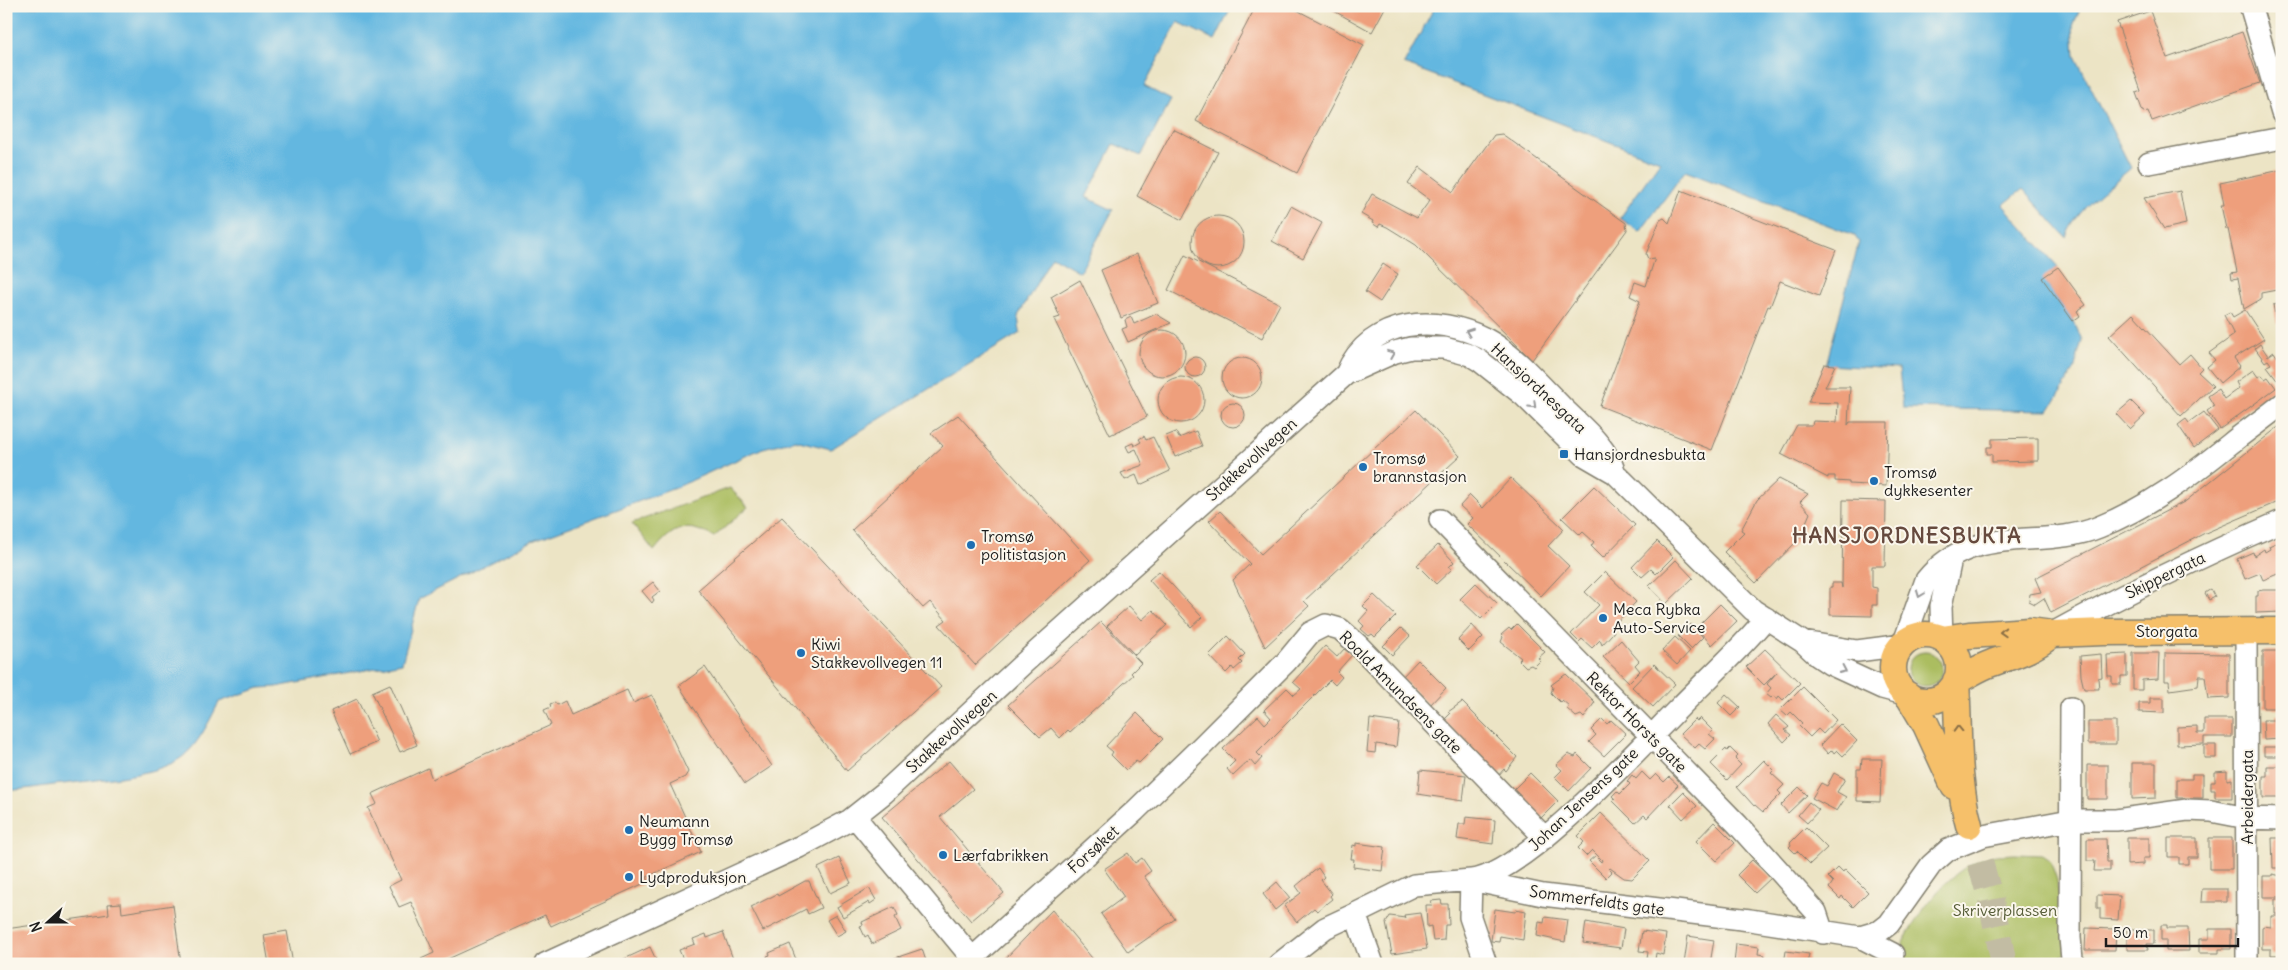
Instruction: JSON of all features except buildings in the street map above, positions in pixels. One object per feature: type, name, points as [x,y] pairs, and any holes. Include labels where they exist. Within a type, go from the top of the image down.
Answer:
[{"type":"main road","name":"Storgata","points":[[1942,639],[2030,631],[2052,634],[2282,631]]},
{"type":"main road","points":[[1908,695],[1924,701],[1939,698],[1946,694],[1956,681],[1990,664],[2023,654],[2039,646],[2052,634]]},
{"type":"main road","points":[[1922,635],[1942,639],[1956,654],[1959,667],[1956,681],[1959,752],[1967,818],[1935,742],[1908,695],[1900,687],[1894,671],[1894,660],[1903,644],[1922,635]]},
{"type":"street","points":[[2255,6],[2250,8],[2282,113]]},
{"type":"street","points":[[2149,163],[2282,138]]},
{"type":"street","name":"Hansjordnesgata","points":[[1300,413],[1346,374],[1360,350],[1381,333],[1403,326],[1438,324],[1460,329],[1487,340],[1525,371],[1602,448],[1615,473],[1678,538],[1753,610],[1803,642],[1830,664],[1882,688],[1908,695]]},
{"type":"street","points":[[1903,644],[1926,580],[1933,571],[1951,558],[1962,552],[2004,540],[2069,536],[2100,527],[2166,493],[2282,404]]},
{"type":"street","name":"Stakkevollvegen","points":[[545,964],[799,847],[855,817],[884,793],[1038,650],[1300,413]]},
{"type":"street","name":"Rektor Horsts gate","points":[[1440,520],[1738,825],[1816,912],[1823,933]]},
{"type":"street","name":"Skippergata","points":[[2052,634],[2105,604],[2210,552],[2282,521]]},
{"type":"street","points":[[1942,639],[1941,606],[1951,558]]},
{"type":"street","name":"Johan Jensens gate","points":[[1471,880],[1494,872],[1545,838],[1651,736],[1766,618]]},
{"type":"street","name":"Roald Amundsens gate","points":[[1210,738],[1286,662],[1310,633],[1326,625],[1345,633],[1357,644],[1545,838]]},
{"type":"street","name":"Arbeidergata","points":[[2246,631],[2247,964]]},
{"type":"street","name":"Hansjordnesgata","points":[[1803,642],[1857,651],[1903,644]]},
{"type":"street","points":[[2071,708],[2070,938],[2072,959],[2075,964]]},
{"type":"street","name":"Forsøket","points":[[972,962],[1135,811],[1210,738]]},
{"type":"street","points":[[1860,937],[1880,931],[1889,924],[1931,865],[1948,850],[1983,836],[2070,820],[2116,820],[2188,810],[2211,811],[2247,818],[2282,819]]},
{"type":"street","points":[[855,817],[972,962]]},
{"type":"street","points":[[1471,880],[1470,917],[1486,964]]},
{"type":"street","name":"Sommerfeldts gate","points":[[1279,964],[1325,928],[1414,885],[1471,880],[1543,895],[1741,919],[1823,933],[1860,937],[1893,954]]},
{"type":"street","points":[[1355,914],[1372,964]]},
{"type":"green space","points":[[730,488],[748,507],[714,537],[696,529],[681,529],[668,536],[654,551],[632,523]]},
{"type":"green space","points":[[1925,652],[1932,653],[1937,657],[1941,662],[1941,676],[1937,681],[1932,685],[1925,686],[1918,685],[1913,681],[1909,676],[1908,669],[1909,662],[1913,657],[1918,653]]},
{"type":"green space","name":"Skriverplassen","points":[[1994,855],[2043,855],[2050,860],[2057,880],[2059,898],[2065,910],[2065,953],[2054,964],[1908,964],[1902,944],[1918,917],[1938,891],[1962,869],[1976,862]]},
{"type":"water","points":[[6,6],[1232,6],[1215,40],[1178,22],[1144,86],[1171,100],[1141,156],[1114,144],[1086,197],[1113,210],[1080,272],[1052,256],[1018,316],[1020,333],[831,449],[795,440],[763,448],[675,488],[532,541],[419,599],[402,663],[276,687],[259,688],[219,702],[201,735],[190,750],[176,761],[153,770],[111,778],[6,791]]},
{"type":"water","points":[[1435,6],[2081,6],[2073,26],[2075,56],[2131,168],[2085,208],[2066,237],[2023,189],[2003,205],[2058,267],[2043,279],[2073,320],[2082,340],[2074,371],[2049,411],[1903,408],[1899,369],[1826,365],[1859,242],[1854,235],[1685,171],[1640,232],[1620,218],[1660,161],[1404,64]]},
{"type":"tunnel","points":[[1969,825],[1990,896],[2004,964]]},
{"type":"place","name":"Hansjordnesbukta","points":[[1564,454]]},
{"type":"place","name":"Tromsø brannstasjon","points":[[1363,467]]},
{"type":"place","name":"Tromsø dykkesenter","points":[[1874,481]]},
{"type":"place","name":"Tromsø politistasjon","points":[[971,545]]},
{"type":"place","name":"Meca Rybka Auto-Service","points":[[1603,618]]},
{"type":"place","name":"Kiwi Stakkevollvegen 11","points":[[801,653]]},
{"type":"place","name":"Neumann Bygg Tromsø","points":[[629,830]]},
{"type":"place","name":"Lærfabrikken","points":[[943,855]]},
{"type":"place","name":"Lydproduksjon","points":[[629,877]]},
{"type":"district","name":"HANSJORDNESBUKTA","points":[[1907,536]]}]
